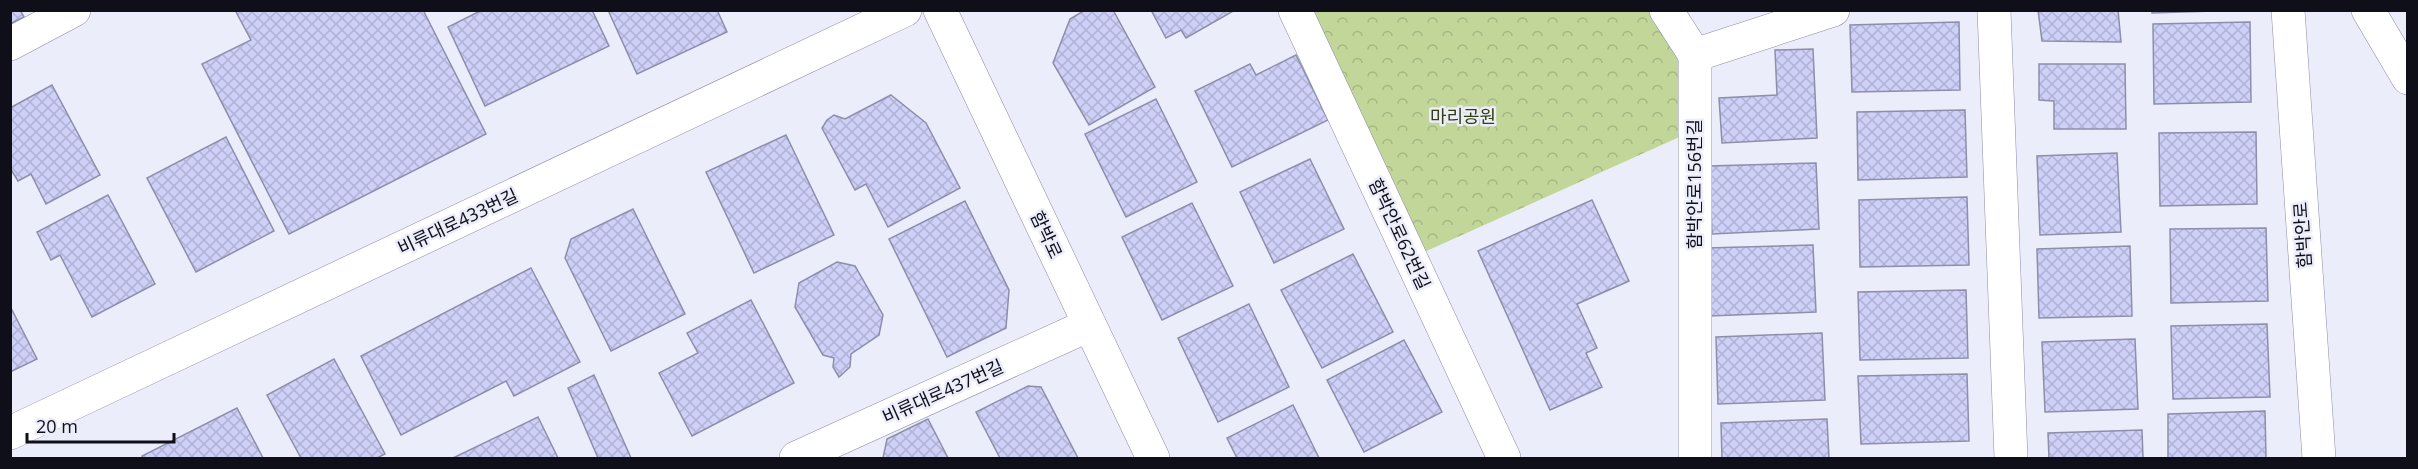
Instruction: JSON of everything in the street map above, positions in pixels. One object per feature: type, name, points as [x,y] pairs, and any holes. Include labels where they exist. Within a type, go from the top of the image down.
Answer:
[{"type":"street","name":"비류대로433번길","points":[[10,433],[905,10]]},
{"type":"street","name":"함박로","points":[[940,10],[1152,459]]},
{"type":"street","name":"함박안로62번길","points":[[1295,10],[1504,459]]},
{"type":"street","points":[[1666,10],[1695,55],[1833,10]]},
{"type":"street","points":[[1994,10],[2011,459]]},
{"type":"street","name":"함박안로","points":[[2288,10],[2319,459]]},
{"type":"street","points":[[2367,10],[2408,78]]},
{"type":"street","points":[[10,44],[57,14]]},
{"type":"street","name":"함박안로156번길","points":[[1695,55],[1695,459]]},
{"type":"street","name":"비류대로437번길","points":[[796,459],[837,450],[1089,325]]},
{"type":"green space","name":"마리공원","points":[[1295,11],[1666,11],[1695,55],[1695,130],[1411,258]]},
{"type":"building","points":[[10,10],[20,10],[24,17],[10,24]]},
{"type":"building","points":[[235,10],[423,10],[486,134],[289,234],[202,64],[251,40]]},
{"type":"building","points":[[482,10],[592,10],[609,46],[485,106],[448,27]]},
{"type":"building","points":[[608,10],[717,10],[727,32],[637,74]]},
{"type":"building","points":[[1085,10],[1113,10],[1155,87],[1089,125],[1053,63],[1070,19]]},
{"type":"building","points":[[1151,10],[1235,10],[1186,38],[1181,30],[1166,38]]},
{"type":"building","points":[[2038,10],[2118,10],[2121,42],[2042,41]]},
{"type":"building","points":[[2152,10],[2245,10],[2152,13]]},
{"type":"building","points":[[1959,22],[1960,90],[1852,92],[1850,25]]},
{"type":"building","points":[[2250,22],[2251,102],[2154,104],[2153,24]]},
{"type":"building","points":[[1813,49],[1817,138],[1722,143],[1719,98],[1777,95],[1775,50]]},
{"type":"building","points":[[1296,55],[1328,120],[1232,167],[1195,91],[1250,64],[1256,75]]},
{"type":"building","points":[[2039,64],[2125,64],[2126,129],[2054,129],[2054,101],[2039,100]]},
{"type":"building","points":[[52,85],[100,175],[46,204],[31,174],[18,181],[10,168],[10,108]]},
{"type":"building","points":[[891,95],[926,123],[960,188],[888,227],[866,184],[855,190],[822,128],[834,115],[845,119]]},
{"type":"building","points":[[1156,99],[1197,182],[1126,217],[1085,134]]},
{"type":"building","points":[[1965,110],[1967,177],[1858,180],[1857,112]]},
{"type":"building","points":[[2256,132],[2257,204],[2160,206],[2159,133]]},
{"type":"building","points":[[786,135],[834,235],[754,273],[706,172]]},
{"type":"building","points":[[226,137],[274,231],[196,272],[147,178]]},
{"type":"building","points":[[2117,153],[2121,232],[2040,235],[2037,156]]},
{"type":"building","points":[[1310,159],[1344,229],[1274,263],[1240,192]]},
{"type":"building","points":[[1816,163],[1819,229],[1712,234],[1709,166]]},
{"type":"building","points":[[108,195],[155,284],[92,317],[60,255],[51,260],[37,232]]},
{"type":"building","points":[[1967,197],[1969,265],[1860,267],[1859,200]]},
{"type":"building","points":[[1592,200],[1629,281],[1577,304],[1597,348],[1586,353],[1602,387],[1550,410],[1478,251]]},
{"type":"building","points":[[965,201],[1009,290],[1006,328],[947,357],[889,239]]},
{"type":"building","points":[[1192,203],[1233,286],[1162,320],[1122,237]]},
{"type":"building","points":[[633,209],[685,314],[611,351],[565,258],[571,239]]},
{"type":"building","points":[[2266,228],[2268,301],[2171,303],[2170,229]]},
{"type":"building","points":[[1813,245],[1816,312],[1709,316],[1707,248]]},
{"type":"building","points":[[2130,246],[2132,316],[2039,318],[2037,249]]},
{"type":"building","points":[[1353,254],[1393,332],[1322,368],[1281,290]]},
{"type":"building","points":[[837,262],[855,266],[883,315],[879,335],[851,354],[850,367],[839,377],[833,367],[834,358],[823,355],[795,307],[799,283]]},
{"type":"building","points":[[531,268],[580,362],[514,396],[506,381],[401,435],[361,356]]},
{"type":"building","points":[[1966,290],[1968,358],[1860,360],[1858,292]]},
{"type":"building","points":[[751,300],[794,383],[692,436],[659,373],[698,353],[687,333]]},
{"type":"building","points":[[1249,304],[1289,387],[1218,422],[1178,338]]},
{"type":"building","points":[[10,306],[37,359],[10,372]]},
{"type":"building","points":[[2267,324],[2270,397],[2173,399],[2171,326]]},
{"type":"building","points":[[1822,333],[1825,400],[1718,404],[1716,337]]},
{"type":"building","points":[[2135,339],[2138,409],[2045,412],[2042,342]]},
{"type":"building","points":[[1404,340],[1442,412],[1364,452],[1327,380]]},
{"type":"building","points":[[334,359],[385,454],[377,458],[301,458],[267,395]]},
{"type":"building","points":[[1967,374],[1969,441],[1861,444],[1858,376]]},
{"type":"building","points":[[594,375],[631,458],[598,458],[568,388]]},
{"type":"building","points":[[1028,386],[1041,387],[1078,458],[1000,458],[976,412]]},
{"type":"building","points":[[1293,405],[1319,458],[1237,458],[1227,438]]},
{"type":"building","points":[[237,408],[263,458],[143,458],[142,456]]},
{"type":"building","points":[[2265,411],[2266,458],[2168,458],[2168,414]]},
{"type":"building","points":[[538,417],[558,458],[453,458]]},
{"type":"building","points":[[928,419],[948,458],[883,458],[887,439]]},
{"type":"building","points":[[1827,419],[1829,458],[1722,458],[1721,423]]},
{"type":"building","points":[[2142,430],[2143,458],[2049,458],[2048,433]]}]
